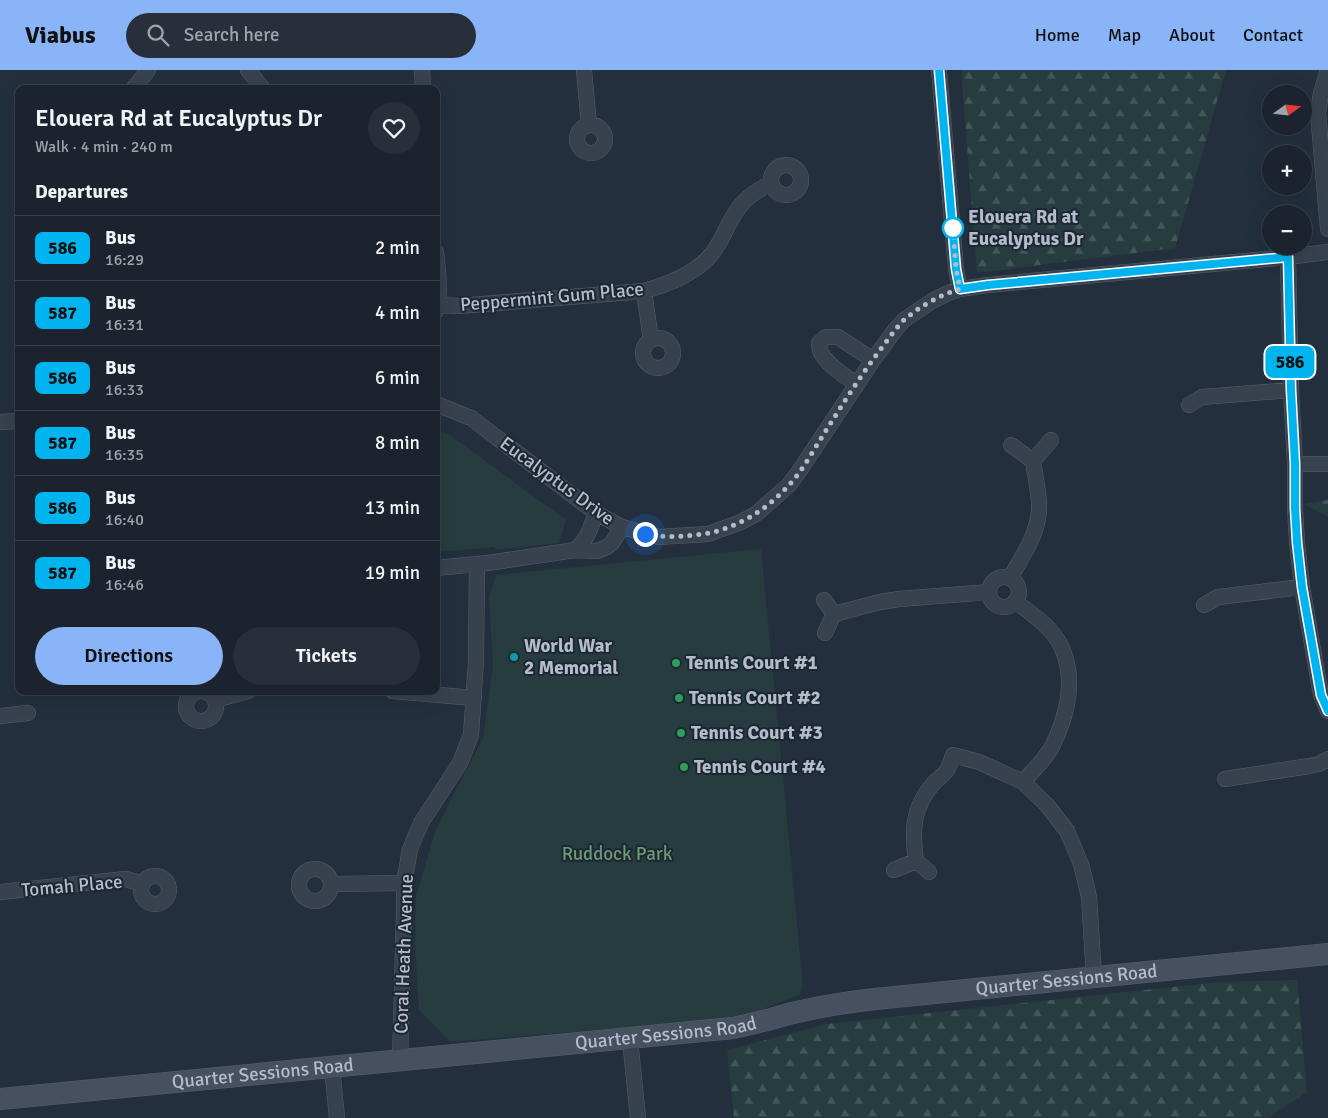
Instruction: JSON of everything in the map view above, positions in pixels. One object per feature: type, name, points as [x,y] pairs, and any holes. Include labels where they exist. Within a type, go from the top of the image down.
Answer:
[{"type":"main road","name":"Quarter Sessions Road","points":[[0,1099],[733,1028],[806,1010],[866,1000],[1328,954]]},
{"type":"street","points":[[136,85],[148,70]]},
{"type":"street","points":[[248,70],[260,85]]},
{"type":"street","points":[[422,70],[424,85]]},
{"type":"street","points":[[584,70],[589,125]]},
{"type":"street","points":[[939,70],[956,269],[960,289]]},
{"type":"street","points":[[1328,70],[1321,93],[1318,113],[1328,229]]},
{"type":"street","name":"Peppermint Gum Place","points":[[440,308],[644,291],[676,280],[708,259],[738,208],[746,199],[771,183]]},
{"type":"street","name":"Eucalyptus Drive","points":[[440,406],[471,418],[596,513],[622,527],[659,537],[708,534],[741,522],[756,514],[789,485],[856,384],[895,330],[904,320],[932,301],[948,293],[960,289],[998,284],[1328,252]]},
{"type":"street","points":[[1288,257],[1297,542],[1302,587],[1321,695],[1328,711]]},
{"type":"street","points":[[644,291],[651,340]]},
{"type":"street","points":[[856,384],[825,360],[820,354],[819,343],[826,337],[838,337],[873,360]]},
{"type":"street","points":[[1189,405],[1202,397],[1291,390]]},
{"type":"street","points":[[0,422],[15,421]]},
{"type":"street","points":[[1033,461],[1051,440]]},
{"type":"street","points":[[1010,578],[1030,544],[1039,510],[1033,461],[1011,445]]},
{"type":"street","points":[[1295,464],[1328,464]]},
{"type":"street","points":[[575,550],[584,543],[596,513]]},
{"type":"street","points":[[440,568],[575,550],[597,551],[612,543],[622,527]]},
{"type":"street","name":"Coral Heath Avenue","points":[[400,1060],[404,883],[410,849],[421,822],[460,763],[471,735],[476,662],[477,564]]},
{"type":"street","points":[[1005,577],[1014,581],[1019,591],[1015,601],[1008,606],[999,605],[992,601],[989,592],[992,583],[996,579],[1005,577]]},
{"type":"street","points":[[1204,605],[1218,597],[1302,587]]},
{"type":"street","points":[[834,614],[899,599],[989,592]]},
{"type":"street","points":[[824,600],[834,614]]},
{"type":"street","points":[[1015,601],[1037,617],[1050,630],[1061,646],[1068,668],[1070,694],[1064,720],[1051,749],[1023,782]]},
{"type":"street","points":[[825,633],[834,614]]},
{"type":"street","points":[[215,700],[233,695]]},
{"type":"street","points":[[439,695],[474,698]]},
{"type":"street","points":[[0,716],[28,713]]},
{"type":"street","points":[[929,872],[916,861],[914,822],[922,800],[947,770],[953,756],[978,762],[1023,782],[1047,805],[1067,831],[1081,864],[1089,897],[1094,977]]},
{"type":"street","points":[[1226,779],[1309,766],[1319,764],[1328,759]]},
{"type":"street","points":[[894,870],[916,861]]},
{"type":"street","name":"Tomah Place","points":[[0,892],[126,880],[143,884]]},
{"type":"street","points":[[331,884],[404,883]]},
{"type":"street","points":[[630,1038],[638,1118]]},
{"type":"street","points":[[332,1066],[337,1118]]},
{"type":"green space","points":[[961,70],[1226,70],[1175,248],[977,273]]},
{"type":"green space","points":[[440,431],[450,435],[566,520],[559,543],[495,550],[495,547],[440,552]]},
{"type":"green space","points":[[1328,500],[1328,517],[1304,504]]},
{"type":"green space","name":"Ruddock Park","points":[[761,549],[803,986],[799,995],[739,1018],[450,1042],[419,1010],[415,943],[416,896],[436,829],[483,738],[493,666],[489,598],[496,575]]},
{"type":"green space","points":[[1297,980],[1307,1092],[1268,1118],[734,1118],[727,1050],[827,1024],[1219,982]]},
{"type":"bus line","name":"586","points":[[939,70],[956,269],[960,289],[1288,257],[1297,542],[1302,587],[1321,695],[1328,711]]},
{"type":"place","name":"Elouera Rd at Eucalyptus Dr","points":[[953,228]]},
{"type":"place","name":"World War 2 Memorial","points":[[514,657]]},
{"type":"place","name":"Tennis Court #1","points":[[676,663]]},
{"type":"place","name":"Tennis Court #2","points":[[679,698]]},
{"type":"place","name":"Tennis Court #3","points":[[681,733]]},
{"type":"place","name":"Tennis Court #4","points":[[684,767]]},
{"type":"route","points":[[645,534],[672,537],[708,534],[727,528],[756,514],[789,485],[856,384],[895,330],[904,320],[932,301],[960,289],[956,269],[953,228]]}]
